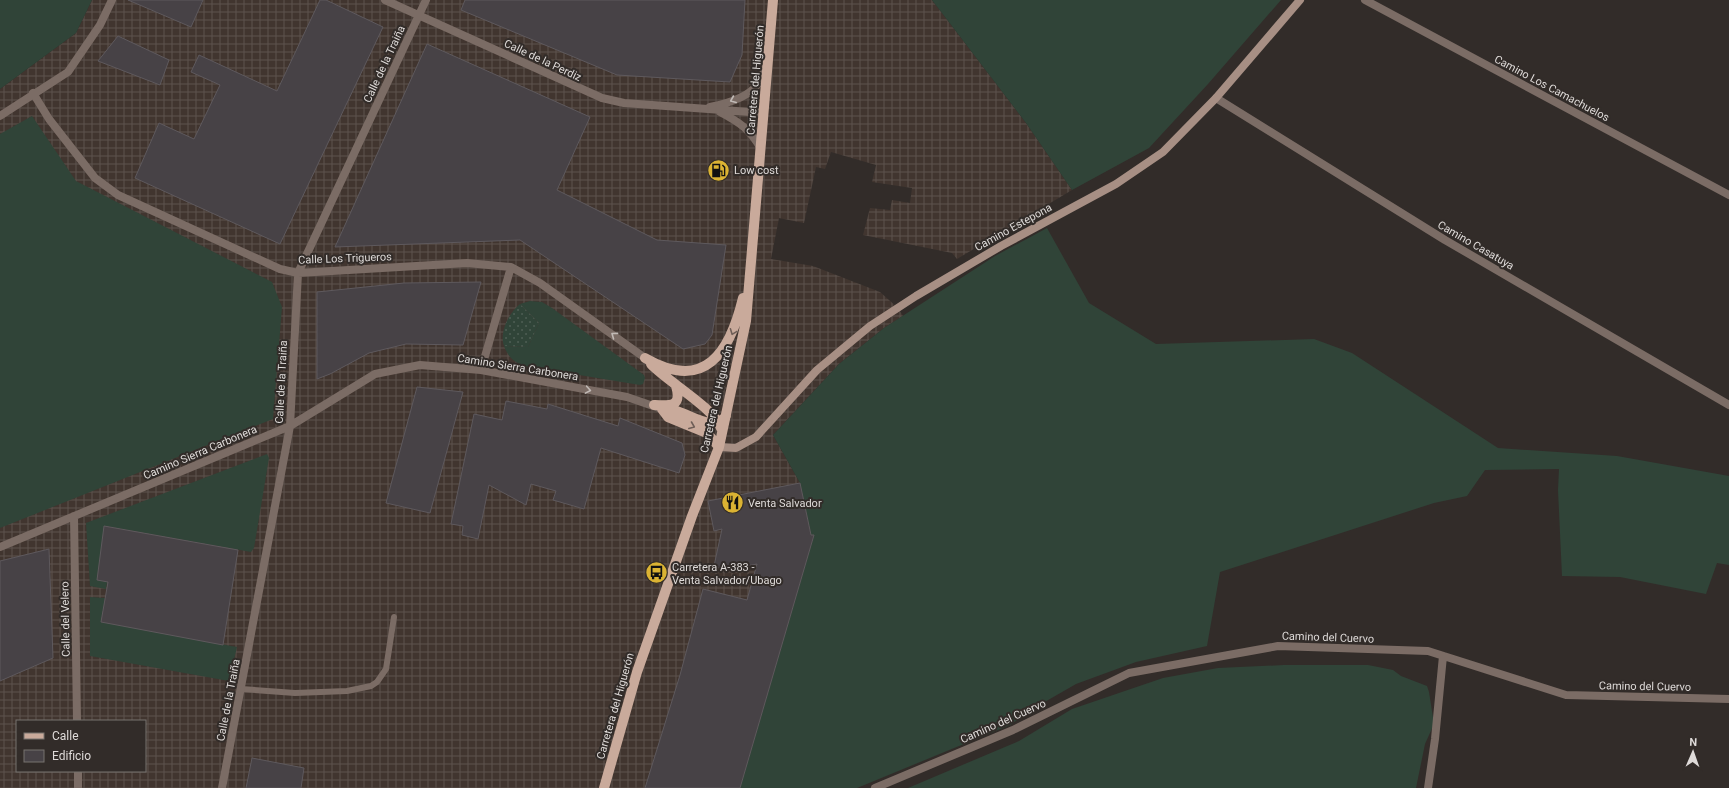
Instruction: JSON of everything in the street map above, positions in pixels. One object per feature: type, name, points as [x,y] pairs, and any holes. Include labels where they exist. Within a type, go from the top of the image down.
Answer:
[{"type":"main road","name":"Carretera del Higuerón","points":[[604,788],[636,672],[722,436],[722,419],[746,321],[774,0]]},
{"type":"main road","name":"Camino Estepona","points":[[719,447],[736,448],[756,437],[817,370],[870,326],[916,296],[1001,246],[1116,184],[1163,152],[1216,98],[1300,0]]},
{"type":"main road","points":[[645,358],[661,367],[678,371],[702,368],[716,359],[730,339],[739,315],[751,267]]},
{"type":"main road","points":[[645,358],[660,374],[710,413],[722,419]]},
{"type":"main road","points":[[658,407],[675,404],[678,398],[676,386]]},
{"type":"main road","points":[[658,407],[668,417],[707,433],[719,447]]},
{"type":"main road","points":[[658,407],[677,410],[708,423],[722,419]]},
{"type":"street","points":[[0,116],[33,93],[68,72],[100,25],[112,0]]},
{"type":"street","name":"Calle de la Perdiz","points":[[385,0],[602,98],[624,103],[764,113]]},
{"type":"street","name":"Calle de la Traiña","points":[[222,788],[290,426],[298,272],[426,0]]},
{"type":"street","name":"Camino Los Camachuelos","points":[[1365,0],[1729,195]]},
{"type":"street","name":"Calle de la Perdiz","points":[[700,109],[729,102],[750,91],[757,85],[768,63]]},
{"type":"street","name":"Calle Los Trigueros","points":[[33,93],[49,119],[95,178],[118,195],[280,269],[298,272],[467,263],[511,267],[540,282],[645,358]]},
{"type":"street","name":"Camino Casatuya","points":[[1216,98],[1445,240],[1729,404]]},
{"type":"street","name":"Calle de la Perdiz","points":[[716,110],[741,124],[749,131],[761,149]]},
{"type":"street","points":[[481,370],[511,267]]},
{"type":"street","name":"Camino Sierra Carbonera","points":[[0,547],[290,426],[375,374],[420,365],[481,370],[627,397],[658,407]]},
{"type":"street","name":"Calle del Velero","points":[[74,516],[77,720]]},
{"type":"street","name":"Camino del Cuervo","points":[[875,788],[1013,730],[1129,673],[1278,646],[1428,651],[1566,695],[1729,699]]},
{"type":"street","points":[[1428,788],[1435,740],[1443,656]]},
{"type":"street","points":[[78,772],[78,788]]},
{"type":"lane","points":[[241,689],[295,693],[347,691],[371,686],[377,682],[386,669],[394,617]]},
{"type":"shaded area","points":[[92,0],[932,0],[1026,123],[1072,190],[957,259],[952,253],[863,235],[870,208],[890,210],[892,200],[910,203],[912,188],[872,182],[876,165],[831,152],[825,169],[816,167],[804,223],[779,218],[771,259],[813,266],[880,292],[898,308],[903,316],[884,328],[839,364],[773,435],[800,483],[814,535],[740,788],[0,788],[0,89],[76,33]]},
{"type":"green space","points":[[0,0],[92,0],[76,33],[0,89]]},
{"type":"green space","points":[[932,0],[1281,0],[1208,84],[1149,148],[1072,190],[1026,123]]},
{"type":"green space","points":[[32,116],[76,181],[272,282],[282,307],[273,419],[0,528],[0,134]]},
{"type":"green space","points":[[1047,228],[1089,303],[1156,344],[1314,339],[1352,353],[1498,448],[1617,456],[1729,476],[1729,565],[1717,563],[1706,594],[1620,577],[1562,576],[1558,490],[1559,469],[1485,470],[1467,496],[1434,503],[1220,572],[1207,646],[1136,662],[1076,684],[1036,707],[1010,725],[857,788],[740,788],[814,535],[811,535],[800,483],[773,435],[839,364],[884,328],[995,256]]},
{"type":"green space","points":[[530,301],[542,302],[552,308],[644,375],[645,378],[643,384],[640,385],[524,366],[514,361],[507,353],[504,346],[528,347],[539,323],[520,304]]},
{"type":"green space","points":[[520,304],[539,323],[528,347],[504,346],[503,335],[506,323],[512,312]]},
{"type":"green space","points":[[267,454],[269,458],[254,548],[251,552],[105,526],[97,580],[107,582],[106,589],[90,586],[86,523]]},
{"type":"green space","points":[[90,597],[105,598],[101,622],[237,647],[229,681],[90,656]]},
{"type":"green space","points":[[1284,665],[1368,665],[1393,670],[1401,676],[1427,686],[1434,724],[1425,744],[1416,788],[908,788],[1019,741],[1072,709],[1163,678],[1218,668]]},
{"type":"building","points":[[128,0],[203,0],[191,27]]},
{"type":"building","points":[[320,0],[326,0],[383,27],[280,244],[135,178],[159,123],[194,139],[220,85],[191,72],[199,55],[277,91]]},
{"type":"building","points":[[465,0],[745,0],[742,55],[730,82],[617,75],[461,10]]},
{"type":"building","points":[[118,36],[169,60],[160,85],[98,61]]},
{"type":"building","points":[[427,44],[590,117],[557,190],[657,240],[726,245],[712,335],[705,344],[683,349],[520,240],[335,247]]},
{"type":"building","points":[[481,282],[463,345],[406,344],[369,353],[330,374],[317,379],[317,292],[404,283]]},
{"type":"building","points":[[417,387],[463,392],[430,513],[386,503]]},
{"type":"building","points":[[506,401],[547,409],[548,404],[618,426],[620,418],[682,443],[685,455],[679,473],[601,448],[584,509],[553,500],[556,491],[531,484],[526,505],[489,485],[478,539],[462,535],[463,526],[451,524],[474,414],[502,420]]},
{"type":"building","points":[[800,483],[811,535],[814,535],[740,788],[645,788],[680,675],[703,589],[747,600],[757,564],[724,570],[714,566],[722,529],[714,531],[708,501]]},
{"type":"building","points":[[104,526],[238,550],[223,645],[101,622],[108,582],[97,580]]},
{"type":"building","points":[[49,549],[53,658],[0,681],[0,561]]},
{"type":"building","points":[[252,758],[304,768],[301,788],[246,788]]},
{"type":"place","name":"Low cost","points":[[719,170]]},
{"type":"place","name":"Venta Salvador","points":[[732,503]]},
{"type":"place","name":"Carretera A-383 - Venta Salvador/Ubago","points":[[657,573]]}]
